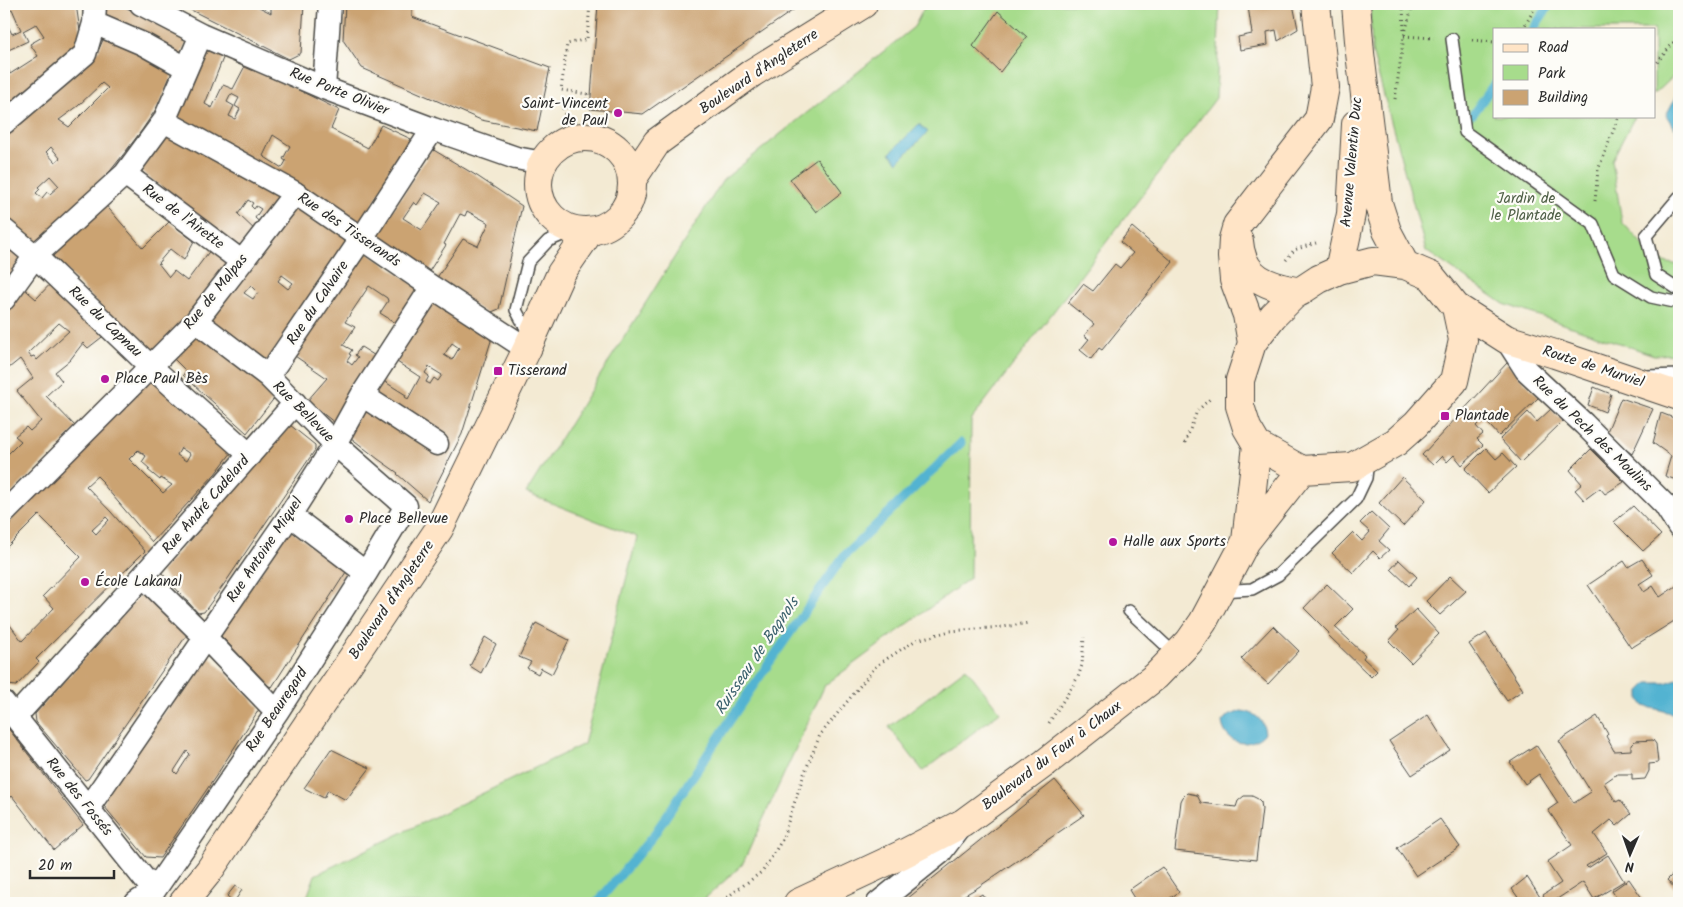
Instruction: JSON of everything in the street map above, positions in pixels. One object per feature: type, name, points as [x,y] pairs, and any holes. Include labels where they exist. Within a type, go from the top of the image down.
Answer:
[{"type":"street","name":"Rue Porte Olivier","points":[[141,4],[201,35],[324,88],[516,158],[543,162]]},
{"type":"street","points":[[324,88],[330,4]]},
{"type":"street","name":"Boulevard d'Angleterre","points":[[183,903],[209,871],[439,529],[529,344],[561,273],[590,231],[605,227],[617,219],[627,207],[632,193],[633,178],[657,142],[752,73],[863,4]]},
{"type":"street","points":[[1252,343],[1247,315],[1234,280],[1233,239],[1237,225],[1319,120],[1325,87],[1316,4]]},
{"type":"street","name":"Avenue Valentin Duc","points":[[1356,4],[1378,203],[1388,231],[1405,265]]},
{"type":"street","points":[[4,123],[85,54],[94,14],[186,68]]},
{"type":"street","points":[[4,299],[35,256],[125,174],[164,120],[201,35]]},
{"type":"street","name":"Avenue Valentin Duc","points":[[1339,270],[1351,214],[1360,53]]},
{"type":"street","name":"Rue des Tisserands","points":[[164,120],[295,193],[432,287],[529,344]]},
{"type":"street","name":"Rue du Calvaire","points":[[268,376],[362,238],[433,129]]},
{"type":"street","points":[[590,231],[562,230],[542,204],[538,190],[538,176],[543,162],[550,152],[572,138],[585,136],[598,138],[621,152],[629,164],[633,178]]},
{"type":"street","name":"Boulevard d'Angleterre","points":[[621,152],[657,142]]},
{"type":"street","name":"Rue de l'Airette","points":[[125,174],[241,261]]},
{"type":"street","name":"Rue de Malpas","points":[[4,513],[196,320],[295,193]]},
{"type":"street","points":[[1237,225],[1240,250],[1250,271],[1266,284],[1300,292]]},
{"type":"street","name":"Rue du Capnau","points":[[4,230],[35,256],[150,366],[250,455]]},
{"type":"street","name":"Boulevard d'Angleterre","points":[[561,273],[562,230]]},
{"type":"street","points":[[1373,261],[1405,265],[1431,276],[1456,307],[1463,340],[1454,381],[1416,424],[1396,442],[1352,467],[1302,470],[1257,445],[1247,428],[1240,406],[1240,380],[1252,343],[1273,316],[1293,296],[1319,279],[1339,270],[1373,261]]},
{"type":"street","name":"Rue Antoine Miquel","points":[[88,808],[290,515],[335,444],[362,395],[432,287]]},
{"type":"street","name":"Route de Murviel","points":[[1456,307],[1506,339],[1679,396]]},
{"type":"street","name":"Rue Bellevue","points":[[196,320],[268,376],[335,444],[406,506]]},
{"type":"street","name":"Route de Murviel","points":[[1463,340],[1506,339]]},
{"type":"street","name":"Rue du Pech des Moulins","points":[[1506,339],[1526,370],[1584,424],[1665,505],[1679,527]]},
{"type":"street","points":[[362,395],[437,444]]},
{"type":"street","name":"Rue André Cadelard","points":[[9,710],[143,576],[295,403]]},
{"type":"street","name":"Boulevard du Four à Chaux","points":[[1246,541],[1257,445]]},
{"type":"street","name":"Boulevard du Four à Chaux","points":[[798,903],[901,855],[963,823],[1045,763],[1156,676],[1189,642],[1246,541],[1302,470]]},
{"type":"street","name":"Rue Beauregard","points":[[145,897],[277,712],[366,573],[406,506]]},
{"type":"street","points":[[290,515],[366,573]]},
{"type":"street","points":[[143,576],[277,712]]},
{"type":"street","name":"Rue des Fossés","points":[[9,710],[88,808],[145,897]]},
{"type":"street","points":[[878,903],[940,853],[963,823]]},
{"type":"lane","points":[[1452,39],[1464,132],[1593,224],[1614,274],[1651,297],[1679,303]]},
{"type":"lane","points":[[1679,197],[1646,236],[1656,275],[1679,290]]},
{"type":"lane","points":[[529,344],[516,310],[528,262],[548,241],[562,230]]},
{"type":"lane","points":[[1625,377],[1679,375]]},
{"type":"lane","points":[[1219,591],[1252,589],[1278,575],[1356,500],[1366,478],[1369,457]]},
{"type":"lane","points":[[1129,611],[1176,655]]},
{"type":"path","points":[[572,138],[563,108],[586,105],[587,94],[561,90],[567,44],[587,39],[590,4]]},
{"type":"path","points":[[1403,4],[1404,36]]},
{"type":"path","points":[[1395,102],[1404,36],[1413,4]]},
{"type":"path","points":[[1524,28],[1537,4]]},
{"type":"path","points":[[1656,64],[1679,36]]},
{"type":"path","points":[[1593,224],[1598,170],[1618,118]]},
{"type":"path","points":[[1281,265],[1294,250],[1325,241]]},
{"type":"path","points":[[1185,443],[1197,411],[1213,396]]},
{"type":"path","points":[[719,903],[764,871],[782,840],[804,774],[820,735],[877,665],[916,640],[950,631],[1029,623]]},
{"type":"path","points":[[1045,763],[1036,746],[1078,678],[1082,665],[1084,637]]},
{"type":"green space","points":[[926,4],[1220,4],[1216,98],[971,420],[970,578],[825,685],[742,865],[700,903],[305,903],[315,875],[584,744],[637,537],[526,493],[723,180],[914,27]]},
{"type":"green space","name":"Jardin de le Plantade","points":[[1370,4],[1679,4],[1679,71],[1656,93],[1656,28],[1493,28],[1493,118],[1634,118],[1612,160],[1622,222],[1658,261],[1679,265],[1679,354],[1654,355],[1504,304],[1426,251],[1372,51]]},
{"type":"green space","points":[[966,668],[1000,712],[923,771],[889,727]]},
{"type":"water","points":[[1679,91],[1679,136],[1666,115]]},
{"type":"water","points":[[919,124],[928,132],[898,162],[890,153]]},
{"type":"water","points":[[1679,680],[1679,711],[1672,713],[1644,706],[1640,700],[1640,691],[1648,683],[1665,683]]},
{"type":"water","points":[[1241,711],[1258,717],[1263,724],[1265,733],[1259,738],[1246,743],[1233,740],[1228,736],[1222,722],[1226,717]]},
{"type":"building","points":[[4,4],[76,4],[82,45],[4,115],[4,56],[10,74],[38,56],[30,44],[44,36],[36,24],[23,31],[28,41],[4,52],[4,18],[12,34],[21,30],[12,9],[4,14]]},
{"type":"building","points":[[102,4],[119,4],[154,22],[190,35],[179,60],[104,20]]},
{"type":"building","points":[[179,4],[253,4],[271,13],[271,4],[304,4],[301,53],[289,59]]},
{"type":"building","points":[[345,4],[412,4],[412,17],[550,68],[537,131],[481,120],[362,68],[343,40]]},
{"type":"building","points":[[598,4],[802,4],[643,114],[590,109]]},
{"type":"building","points":[[1293,4],[1298,29],[1278,41],[1276,30],[1267,32],[1268,45],[1240,50],[1238,37],[1252,34],[1248,6]]},
{"type":"building","points":[[998,11],[1027,37],[1000,72],[973,46]]},
{"type":"building","points":[[106,33],[175,68],[160,103],[126,151],[111,170],[36,248],[4,221],[4,130],[87,63],[99,49]],"holes":[[[102,83],[108,88],[69,127],[59,120],[78,106]],[[51,147],[60,158],[55,162],[46,152]],[[50,176],[59,186],[50,194],[47,192],[42,198],[36,193],[40,189],[38,187]]]},
{"type":"building","points":[[202,43],[225,53],[205,104],[212,108],[223,85],[233,89],[246,64],[339,110],[331,129],[368,148],[381,125],[411,139],[364,220],[353,226],[172,114]],"holes":[[[231,94],[239,98],[235,106],[240,109],[235,119],[229,116],[234,106],[227,102]],[[273,135],[290,146],[283,159],[286,161],[282,168],[263,156]]]},
{"type":"building","points":[[162,127],[286,197],[264,226],[255,218],[261,209],[256,206],[254,209],[251,206],[253,203],[248,200],[238,214],[258,233],[242,254],[134,165]]},
{"type":"building","points":[[432,149],[522,206],[499,309],[487,314],[436,279],[463,239],[478,246],[489,223],[467,211],[465,216],[460,214],[444,244],[446,245],[428,273],[374,239]],"holes":[[[425,193],[441,202],[422,230],[403,218],[414,202],[417,205]]]},
{"type":"building","points":[[817,159],[842,192],[816,212],[790,179]]},
{"type":"building","points":[[297,201],[352,241],[264,366],[207,321]],"holes":[[[282,275],[293,283],[288,289],[278,281]],[[251,285],[258,292],[253,299],[244,293]]]},
{"type":"building","points":[[103,202],[143,248],[169,222],[194,241],[184,260],[170,249],[158,263],[169,277],[174,271],[187,281],[214,245],[234,263],[222,280],[149,356],[49,252]]},
{"type":"building","points":[[1132,227],[1173,262],[1102,350],[1099,348],[1091,359],[1080,350],[1089,339],[1084,336],[1094,324],[1068,303],[1083,284],[1093,291],[1115,264],[1120,268],[1133,253],[1120,242]]},
{"type":"building","points":[[4,237],[24,255],[4,284]]},
{"type":"building","points":[[365,250],[422,290],[399,325],[380,313],[388,301],[387,298],[369,286],[345,322],[355,327],[343,345],[352,350],[347,361],[352,365],[358,357],[355,355],[361,347],[377,357],[335,423],[307,401],[327,378],[292,354]]},
{"type":"building","points":[[55,279],[106,334],[88,348],[83,343],[70,360],[55,372],[62,381],[46,396],[77,428],[4,501],[4,458],[21,441],[15,436],[26,427],[30,431],[41,421],[17,391],[33,378],[20,359],[4,372],[4,309],[20,285],[36,299]],"holes":[[[59,323],[69,331],[37,360],[28,353]]]},
{"type":"building","points":[[434,299],[486,331],[491,341],[462,434],[428,501],[398,473],[346,434],[382,380],[406,395],[405,397],[408,399],[420,377],[394,360]],"holes":[[[452,343],[459,348],[452,360],[444,355]],[[429,367],[442,375],[438,381],[434,378],[430,384],[426,382],[429,376],[425,373]]]},
{"type":"building","points":[[196,330],[279,392],[247,433],[183,375],[186,371],[173,358]]},
{"type":"building","points":[[1507,363],[1539,397],[1499,436],[1483,418],[1476,426],[1483,434],[1477,439],[1483,445],[1462,465],[1454,455],[1447,462],[1442,456],[1433,465],[1422,455]]},
{"type":"building","points":[[152,376],[232,452],[215,474],[152,542],[97,476],[86,486],[145,551],[36,659],[39,662],[16,686],[8,685],[4,680],[4,617],[22,641],[54,608],[43,596],[81,557],[39,515],[4,550],[4,526]],"holes":[[[181,448],[190,454],[186,461],[177,455]],[[138,450],[146,456],[142,462],[150,469],[148,470],[160,480],[161,478],[172,485],[163,493],[129,459]],[[106,517],[109,520],[96,534],[92,530]]]},
{"type":"building","points":[[1594,387],[1611,394],[1605,412],[1588,405]]},
{"type":"building","points":[[1621,398],[1653,409],[1632,454],[1606,434]]},
{"type":"building","points":[[1551,409],[1563,421],[1521,462],[1500,439],[1528,412],[1537,422]]},
{"type":"building","points":[[1661,413],[1679,420],[1679,481],[1665,476],[1671,456],[1653,443]]},
{"type":"building","points":[[290,425],[315,445],[315,450],[227,580],[204,612],[198,613],[161,572]]},
{"type":"building","points":[[1486,448],[1496,459],[1503,453],[1516,467],[1488,493],[1465,469]]},
{"type":"building","points":[[1591,449],[1624,482],[1605,494],[1600,488],[1584,500],[1575,490],[1582,484],[1570,470]]},
{"type":"building","points":[[1402,477],[1426,500],[1403,526],[1379,503]]},
{"type":"building","points":[[1633,506],[1661,535],[1643,551],[1614,522]]},
{"type":"building","points":[[1371,512],[1389,529],[1379,541],[1389,550],[1380,558],[1373,551],[1353,573],[1332,553],[1353,532],[1362,541],[1370,532],[1360,523]]},
{"type":"building","points":[[289,529],[346,572],[272,687],[219,634]]},
{"type":"building","points":[[1642,559],[1653,575],[1639,584],[1644,592],[1653,586],[1660,597],[1679,584],[1679,618],[1631,648],[1588,585],[1624,561],[1628,567]]},
{"type":"building","points":[[1399,560],[1417,577],[1409,586],[1391,569]]},
{"type":"building","points":[[1450,576],[1466,591],[1440,615],[1426,601]]},
{"type":"building","points":[[1327,584],[1353,609],[1335,627],[1365,655],[1363,658],[1377,671],[1371,677],[1328,635],[1329,633],[1304,608]]},
{"type":"building","points":[[144,591],[186,631],[186,636],[88,779],[85,780],[36,722],[35,714]]},
{"type":"building","points":[[1416,609],[1439,634],[1411,663],[1389,641],[1399,630],[1396,628]]},
{"type":"building","points":[[536,623],[569,640],[552,674],[541,668],[538,674],[527,668],[531,662],[519,657]]},
{"type":"building","points":[[1273,626],[1299,651],[1268,684],[1241,659]]},
{"type":"building","points":[[1486,633],[1523,690],[1507,701],[1469,644]]},
{"type":"building","points":[[485,637],[496,644],[481,673],[470,666]]},
{"type":"building","points":[[207,654],[259,707],[216,776],[160,858],[146,857],[104,806],[104,793]],"holes":[[[187,751],[190,754],[177,774],[174,771]]]},
{"type":"building","points":[[1428,715],[1450,750],[1412,775],[1389,741]]},
{"type":"building","points":[[1597,716],[1608,734],[1606,736],[1614,751],[1631,750],[1631,745],[1635,741],[1653,740],[1656,744],[1658,763],[1649,764],[1649,771],[1645,779],[1632,780],[1632,774],[1617,774],[1604,783],[1616,802],[1620,800],[1631,814],[1617,826],[1611,820],[1594,834],[1607,853],[1586,866],[1588,868],[1608,855],[1624,881],[1594,899],[1583,882],[1551,903],[1548,903],[1543,895],[1561,883],[1547,862],[1572,845],[1548,810],[1558,803],[1539,774],[1525,784],[1510,762],[1536,745],[1574,803],[1591,792],[1559,741]]},
{"type":"building","points":[[4,723],[83,825],[54,850],[12,796],[4,804]]},
{"type":"building","points":[[331,749],[370,768],[346,800],[328,790],[324,798],[304,788]]},
{"type":"building","points":[[1055,780],[1084,815],[963,896],[968,903],[902,903]]},
{"type":"building","points":[[1187,793],[1197,795],[1201,803],[1236,807],[1238,801],[1244,796],[1252,796],[1258,799],[1261,802],[1262,809],[1256,860],[1175,851],[1181,801]]},
{"type":"building","points":[[1440,819],[1460,847],[1416,876],[1397,848]]},
{"type":"building","points":[[1162,867],[1179,892],[1163,903],[1137,903],[1129,890]]},
{"type":"building","points":[[1679,868],[1679,893],[1667,880]]},
{"type":"building","points":[[1527,877],[1540,897],[1530,903],[1522,903],[1512,889]]},
{"type":"building","points":[[1629,879],[1645,903],[1620,903],[1612,891]]},
{"type":"building","points":[[235,886],[242,890],[234,902],[227,896]]},
{"type":"building","points":[[982,894],[988,903],[968,903]]},
{"type":"waterway","name":"Ruisseau de Bagnols","points":[[1534,28],[1550,4]]},
{"type":"waterway","name":"Ruisseau de Bagnols","points":[[1473,114],[1493,85]]},
{"type":"waterway","name":"Ruisseau de Bagnols","points":[[597,903],[653,836],[749,692],[843,557],[961,443]]},
{"type":"place","name":"Saint-Vincent de Paul","points":[[618,113]]},
{"type":"place","name":"Tisserand","points":[[498,371]]},
{"type":"place","name":"Place Paul Bès","points":[[105,379]]},
{"type":"place","name":"Plantade","points":[[1445,416]]},
{"type":"place","name":"Place Bellevue","points":[[349,519]]},
{"type":"place","name":"Halle aux Sports","points":[[1113,542]]},
{"type":"place","name":"École Lakanal","points":[[85,582]]}]
